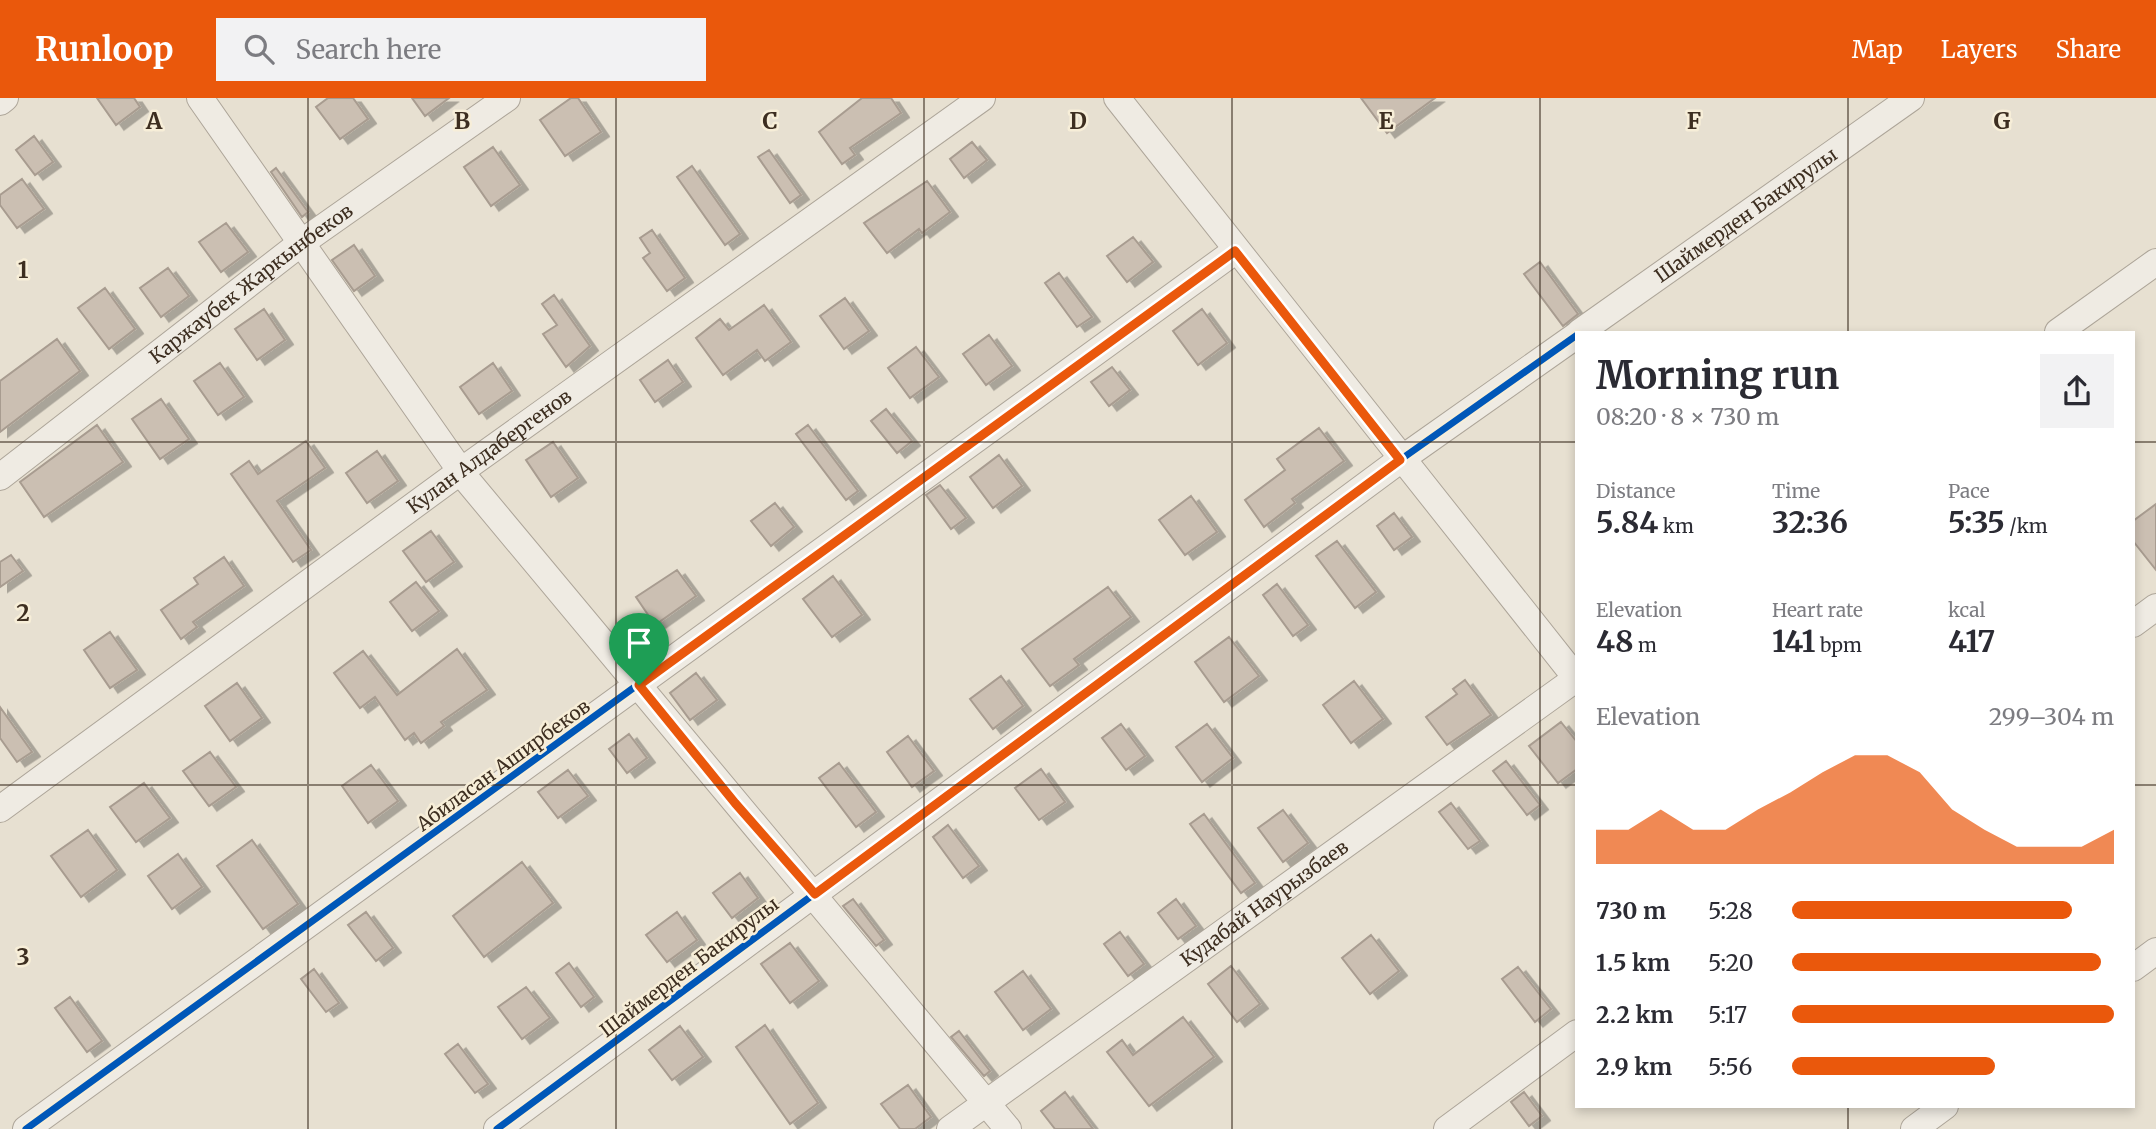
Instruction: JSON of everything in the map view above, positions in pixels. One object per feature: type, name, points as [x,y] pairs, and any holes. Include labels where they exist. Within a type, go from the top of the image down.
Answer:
[{"type":"street","points":[[0,102],[5,98]]},
{"type":"street","points":[[200,98],[461,471],[1008,1129]]},
{"type":"street","name":"Каржаубек Жаркынбеков","points":[[0,477],[301,243],[507,98]]},
{"type":"street","name":"Кулан Алдабергенов","points":[[0,808],[461,471],[982,98]]},
{"type":"street","points":[[1116,98],[1400,460],[1575,676]]},
{"type":"street","name":"Шаймерден Бакирулы","points":[[1582,331],[1911,98]]},
{"type":"street","name":"Абиласан Аширбеков","points":[[26,1129],[1235,251]]},
{"type":"street","points":[[2059,331],[2156,262]]},
{"type":"street","name":"Шаймерден Бакирулы","points":[[497,1129],[1400,460],[1575,336]]},
{"type":"street","points":[[2135,623],[2156,607]]},
{"type":"street","name":"Кудабай Наурызбаев","points":[[950,1129],[1575,679]]},
{"type":"street","points":[[2135,967],[2156,951]]},
{"type":"street","points":[[1447,1129],[1575,1034]]},
{"type":"building","points":[[97,98],[134,98],[140,107],[116,125]]},
{"type":"building","points":[[328,98],[353,98],[368,119],[340,139],[316,107]]},
{"type":"building","points":[[412,98],[449,98],[425,116]]},
{"type":"building","points":[[571,98],[578,98],[601,132],[565,156],[540,120]]},
{"type":"building","points":[[862,98],[891,98],[901,113],[850,148],[855,155],[842,164],[819,132]]},
{"type":"building","points":[[1361,98],[1435,98],[1387,133]]},
{"type":"building","points":[[34,136],[53,162],[35,175],[16,150]]},
{"type":"building","points":[[972,142],[987,160],[964,178],[950,159]]},
{"type":"building","points":[[493,147],[520,185],[491,206],[464,167]]},
{"type":"building","points":[[769,150],[801,195],[790,203],[758,157]]},
{"type":"building","points":[[692,166],[740,234],[725,245],[677,177]]},
{"type":"building","points":[[276,168],[308,212],[302,217],[271,172]]},
{"type":"building","points":[[22,179],[44,209],[17,228],[0,205],[0,195]]},
{"type":"building","points":[[927,181],[950,212],[922,233],[919,229],[887,253],[864,223]]},
{"type":"building","points":[[226,223],[248,252],[221,272],[199,242]]},
{"type":"building","points":[[652,230],[685,278],[667,291],[643,258],[650,253],[640,238]]},
{"type":"building","points":[[1133,237],[1153,262],[1127,282],[1107,256]]},
{"type":"building","points":[[354,245],[375,276],[354,291],[332,260]]},
{"type":"building","points":[[1540,262],[1578,314],[1563,326],[1524,274]]},
{"type":"building","points":[[168,268],[189,296],[161,317],[140,288]]},
{"type":"building","points":[[1059,273],[1092,317],[1077,327],[1045,283]]},
{"type":"building","points":[[105,288],[135,329],[109,349],[78,308]]},
{"type":"building","points":[[554,295],[590,346],[566,367],[543,334],[557,325],[542,304]]},
{"type":"building","points":[[845,298],[869,331],[844,349],[820,316]]},
{"type":"building","points":[[764,305],[791,342],[765,361],[757,350],[723,375],[696,338],[720,319],[729,330]]},
{"type":"building","points":[[264,309],[285,340],[257,360],[235,329]]},
{"type":"building","points":[[1202,309],[1227,343],[1198,365],[1173,331]]},
{"type":"building","points":[[989,335],[1012,366],[986,385],[963,354]]},
{"type":"building","points":[[57,339],[80,371],[0,432],[0,381]]},
{"type":"building","points":[[916,347],[939,377],[910,398],[888,368]]},
{"type":"building","points":[[668,360],[683,382],[655,402],[640,380]]},
{"type":"building","points":[[220,363],[244,397],[218,415],[194,381]]},
{"type":"building","points":[[493,363],[512,391],[479,414],[460,387]]},
{"type":"building","points":[[1112,367],[1130,390],[1109,406],[1091,382]]},
{"type":"building","points":[[161,399],[189,439],[160,459],[132,419]]},
{"type":"building","points":[[886,409],[912,441],[897,453],[871,421]]},
{"type":"building","points":[[97,425],[123,462],[44,517],[20,482]]},
{"type":"building","points":[[808,425],[858,491],[846,500],[796,434]]},
{"type":"building","points":[[1319,428],[1344,461],[1292,499],[1295,503],[1264,527],[1245,500],[1285,470],[1277,459]]},
{"type":"building","points":[[306,441],[325,468],[277,501],[311,550],[293,562],[231,474],[249,461],[258,474]]},
{"type":"building","points":[[553,442],[578,478],[551,497],[526,460]]},
{"type":"building","points":[[377,451],[398,481],[367,503],[346,473]]},
{"type":"building","points":[[999,455],[1022,486],[993,508],[970,477]]},
{"type":"building","points":[[940,485],[966,518],[951,529],[926,495]]},
{"type":"building","points":[[1191,496],[1217,532],[1185,555],[1159,520]]},
{"type":"building","points":[[775,503],[794,527],[771,546],[751,521]]},
{"type":"building","points":[[2156,504],[2156,570],[2135,544],[2135,520]]},
{"type":"building","points":[[1394,513],[1412,537],[1394,550],[1377,526]]},
{"type":"building","points":[[431,531],[454,562],[426,582],[403,551]]},
{"type":"building","points":[[1337,541],[1376,592],[1355,608],[1316,556]]},
{"type":"building","points":[[11,555],[23,571],[0,587],[0,562]]},
{"type":"building","points":[[224,557],[244,586],[193,622],[197,627],[181,639],[161,610],[198,584],[194,578]]},
{"type":"building","points":[[677,570],[696,596],[655,625],[636,597]]},
{"type":"building","points":[[833,576],[862,615],[832,637],[803,599]]},
{"type":"building","points":[[416,582],[439,611],[412,631],[390,602]]},
{"type":"building","points":[[1277,584],[1308,625],[1293,636],[1263,595]]},
{"type":"building","points":[[1108,587],[1131,617],[1074,659],[1079,665],[1050,686],[1022,649]]},
{"type":"building","points":[[110,632],[137,670],[110,688],[84,650]]},
{"type":"building","points":[[1229,637],[1259,676],[1224,702],[1195,662]]},
{"type":"building","points":[[457,649],[487,690],[441,722],[444,726],[421,743],[414,733],[405,740],[375,697],[360,708],[334,673],[363,651],[397,695]]},
{"type":"building","points":[[696,673],[717,700],[690,720],[670,693]]},
{"type":"building","points":[[1001,676],[1023,706],[993,729],[970,699]]},
{"type":"building","points":[[1465,680],[1491,715],[1447,745],[1426,717],[1457,694],[1453,689]]},
{"type":"building","points":[[1354,681],[1383,719],[1351,743],[1323,705]]},
{"type":"building","points":[[237,683],[262,718],[230,741],[205,706]]},
{"type":"building","points":[[0,707],[32,752],[17,762],[0,738]]},
{"type":"building","points":[[1561,722],[1575,740],[1575,770],[1558,783],[1529,746]]},
{"type":"building","points":[[1121,724],[1145,756],[1126,770],[1102,738]]},
{"type":"building","points":[[1207,724],[1233,758],[1202,782],[1176,747]]},
{"type":"building","points":[[629,734],[647,758],[627,773],[609,749]]},
{"type":"building","points":[[908,736],[934,771],[912,787],[887,752]]},
{"type":"building","points":[[210,752],[236,787],[209,806],[183,771]]},
{"type":"building","points":[[1506,761],[1540,805],[1527,815],[1493,771]]},
{"type":"building","points":[[839,763],[876,812],[856,827],[819,778]]},
{"type":"building","points":[[371,765],[398,801],[368,823],[342,786]]},
{"type":"building","points":[[1041,769],[1065,802],[1039,820],[1015,788]]},
{"type":"building","points":[[568,770],[588,796],[558,818],[538,792]]},
{"type":"building","points":[[144,783],[170,818],[136,842],[110,807]]},
{"type":"building","points":[[1451,803],[1480,841],[1468,849],[1439,812]]},
{"type":"building","points":[[1283,810],[1308,843],[1283,862],[1258,828]]},
{"type":"building","points":[[1204,814],[1255,883],[1241,893],[1190,824]]},
{"type":"building","points":[[948,825],[979,866],[963,878],[933,837]]},
{"type":"building","points":[[88,830],[117,870],[81,897],[51,856]]},
{"type":"building","points":[[252,840],[298,904],[263,929],[217,866]]},
{"type":"building","points":[[178,854],[202,887],[172,909],[148,876]]},
{"type":"building","points":[[522,862],[553,903],[484,957],[453,916]]},
{"type":"building","points":[[740,873],[758,898],[732,918],[713,893]]},
{"type":"building","points":[[853,899],[884,940],[876,946],[843,906]]},
{"type":"building","points":[[1176,899],[1196,926],[1178,939],[1158,913]]},
{"type":"building","points":[[366,912],[393,948],[376,961],[348,925]]},
{"type":"building","points":[[677,912],[697,940],[667,962],[646,935]]},
{"type":"building","points":[[1120,932],[1144,964],[1128,976],[1104,944]]},
{"type":"building","points":[[1371,935],[1399,971],[1370,994],[1342,958]]},
{"type":"building","points":[[790,943],[819,981],[790,1003],[761,964]]},
{"type":"building","points":[[569,963],[594,997],[581,1007],[556,973]]},
{"type":"building","points":[[1231,966],[1260,1004],[1237,1022],[1208,984]]},
{"type":"building","points":[[1518,967],[1551,1009],[1535,1022],[1502,979]]},
{"type":"building","points":[[314,969],[339,1003],[326,1012],[301,979]]},
{"type":"building","points":[[1023,971],[1051,1009],[1023,1030],[995,992]]},
{"type":"building","points":[[526,987],[550,1018],[522,1039],[498,1007]]},
{"type":"building","points":[[70,997],[102,1041],[87,1052],[55,1008]]},
{"type":"building","points":[[1183,1017],[1214,1057],[1149,1106],[1107,1052],[1122,1040],[1133,1055]]},
{"type":"building","points":[[765,1025],[818,1103],[790,1124],[736,1047]]},
{"type":"building","points":[[680,1026],[703,1057],[672,1080],[649,1050]]},
{"type":"building","points":[[959,1031],[990,1071],[984,1076],[951,1037]]},
{"type":"building","points":[[458,1044],[488,1084],[475,1093],[445,1054]]},
{"type":"building","points":[[908,1085],[931,1117],[915,1129],[900,1129],[881,1104]]},
{"type":"building","points":[[1065,1092],[1093,1129],[1055,1129],[1041,1111]]},
{"type":"building","points":[[1524,1092],[1542,1116],[1529,1126],[1511,1102]]},
{"type":"cycle path","points":[[26,1129],[1235,251]]},
{"type":"cycle path","points":[[497,1129],[1400,460],[1575,336]]},
{"type":"route","points":[[1235,251],[1400,460],[815,894],[735,803],[639,685],[1235,251]]}]
